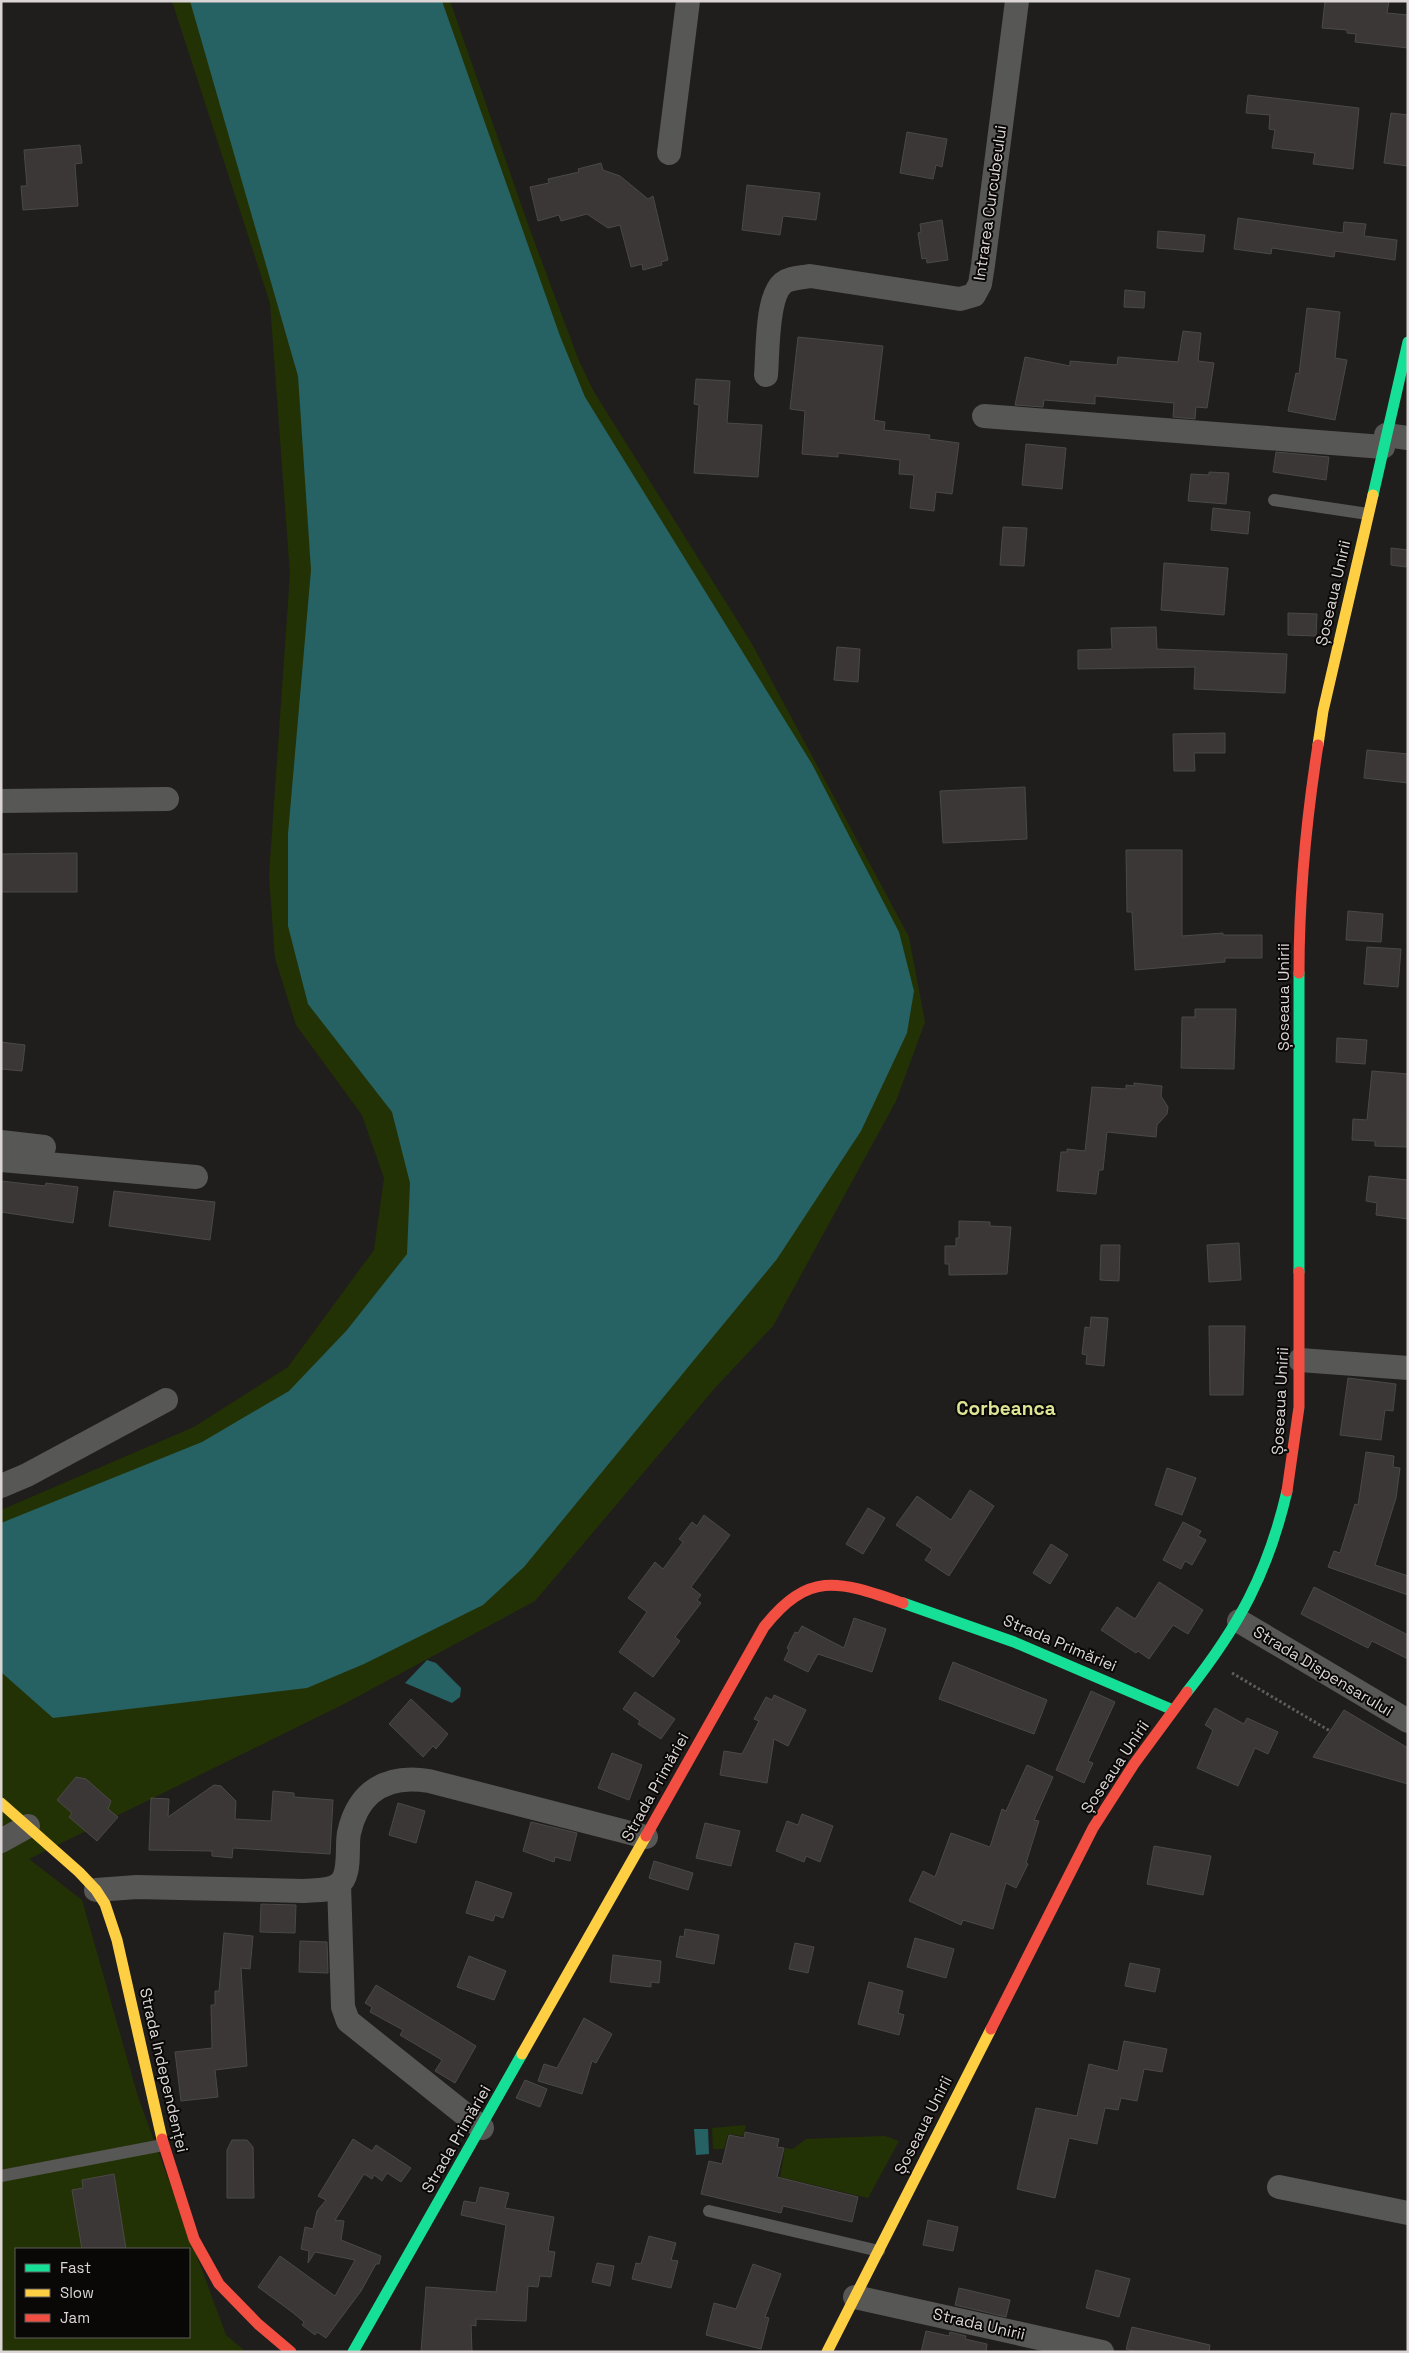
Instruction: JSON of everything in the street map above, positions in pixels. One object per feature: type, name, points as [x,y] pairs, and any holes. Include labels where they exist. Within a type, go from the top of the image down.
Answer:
[{"type":"main road","name":"Șoseaua Unirii","points":[[827,2352],[1093,1828],[1131,1767],[1239,1621],[1269,1558],[1288,1495],[1298,1416],[1300,1360],[1299,931],[1307,813],[1323,711],[1368,514],[1392,440],[1408,342]]},
{"type":"main road","name":"Strada Primăriei","points":[[353,2352],[482,2128],[764,1627],[789,1599],[806,1589],[823,1586],[881,1596],[983,1628],[1046,1652],[1173,1710]]},
{"type":"main road","name":"Strada Independenței","points":[[1,1802],[96,1890],[105,1904],[117,1940],[164,2145],[184,2211],[205,2262],[219,2284],[235,2302],[291,2352]]},
{"type":"street","points":[[669,153],[688,1]]},
{"type":"street","name":"Intrarea Curcubeului","points":[[766,375],[772,309],[782,284],[790,279],[810,276],[960,299],[974,295],[980,284],[983,265],[1018,1]]},
{"type":"street","points":[[984,416],[1392,440]]},
{"type":"street","points":[[1,801],[167,800]]},
{"type":"street","points":[[1,1142],[44,1147]]},
{"type":"street","points":[[1,1160],[196,1177]]},
{"type":"street","points":[[1300,1360],[1408,1368]]},
{"type":"street","points":[[1,1486],[28,1475],[166,1400]]},
{"type":"street","name":"Strada Dispensarului","points":[[1239,1621],[1408,1721]]},
{"type":"street","points":[[96,1890],[136,1887],[304,1890],[329,1888],[339,1884],[344,1878],[349,1833],[361,1802],[374,1790],[394,1781],[416,1779],[428,1781],[646,1837]]},
{"type":"street","points":[[1,1841],[28,1826]]},
{"type":"street","points":[[339,1884],[343,2007],[348,2021],[482,2128]]},
{"type":"street","points":[[1279,2187],[1408,2213]]},
{"type":"street","name":"Strada Unirii","points":[[855,2297],[1102,2352]]},
{"type":"lane","points":[[1274,500],[1368,514]]},
{"type":"lane","points":[[1,2176],[164,2145]]},
{"type":"lane","points":[[709,2211],[879,2250]]},
{"type":"path","points":[[1211,1661],[1330,1731]]},
{"type":"green space","points":[[172,1],[450,1],[530,230],[579,361],[594,392],[752,644],[909,937],[925,1022],[896,1101],[773,1326],[715,1388],[535,1601],[342,1705],[29,1859],[82,1900],[138,2097],[226,2335],[246,2352],[1,2352],[1,1510],[194,1427],[288,1367],[374,1250],[384,1178],[362,1115],[296,1025],[275,958],[269,876],[290,574],[270,303]]},
{"type":"green space","points":[[746,2125],[743,2136],[728,2134],[724,2149],[713,2149],[712,2128]]},
{"type":"green space","points":[[885,2136],[899,2141],[868,2198],[780,2177],[785,2148],[793,2149],[806,2139]]},
{"type":"water","points":[[190,1],[442,1],[560,336],[585,397],[812,764],[899,932],[914,991],[907,1033],[861,1131],[777,1259],[524,1567],[483,1605],[364,1664],[307,1688],[53,1718],[1,1672],[1,1523],[202,1442],[289,1391],[347,1330],[407,1254],[410,1183],[392,1112],[308,1004],[288,926],[288,834],[311,570],[298,376]]},
{"type":"water","points":[[427,1660],[436,1663],[461,1688],[460,1697],[452,1703],[405,1683]]},
{"type":"water","points":[[694,2129],[708,2129],[709,2154],[696,2155]]},
{"type":"building","points":[[1325,1],[1389,1],[1387,13],[1408,15],[1408,48],[1355,42],[1356,34],[1347,33],[1347,30],[1322,28]]},
{"type":"building","points":[[1248,95],[1359,108],[1353,169],[1313,164],[1315,153],[1272,148],[1275,130],[1269,129],[1270,115],[1246,113]]},
{"type":"building","points":[[1391,113],[1408,115],[1408,166],[1384,163]]},
{"type":"building","points":[[907,132],[947,139],[942,167],[936,165],[933,179],[900,173]]},
{"type":"building","points":[[80,145],[82,163],[75,164],[78,206],[23,210],[21,186],[27,186],[24,150]]},
{"type":"building","points":[[601,163],[603,170],[620,176],[648,199],[653,196],[668,260],[661,262],[662,265],[643,270],[642,264],[631,267],[620,225],[608,228],[587,214],[561,221],[559,215],[538,221],[530,187],[549,183],[548,179],[579,172],[578,169]]},
{"type":"building","points":[[747,185],[820,193],[816,220],[783,216],[780,235],[742,230]]},
{"type":"building","points":[[1238,218],[1343,233],[1344,222],[1366,224],[1364,236],[1397,240],[1395,260],[1335,251],[1334,257],[1272,248],[1271,254],[1234,249]]},
{"type":"building","points":[[942,220],[948,260],[927,263],[926,258],[922,259],[918,233],[921,232],[920,224]]},
{"type":"building","points":[[1158,231],[1205,235],[1203,252],[1157,248]]},
{"type":"building","points":[[1125,290],[1145,292],[1144,308],[1124,307]]},
{"type":"building","points":[[1307,308],[1340,312],[1335,358],[1347,360],[1335,420],[1288,411],[1296,373],[1299,374]]},
{"type":"building","points":[[1183,331],[1201,333],[1198,361],[1214,363],[1207,408],[1196,407],[1195,419],[1173,417],[1174,403],[1095,396],[1095,404],[1044,400],[1043,407],[1015,405],[1025,357],[1070,366],[1070,361],[1117,365],[1118,357],[1178,362]]},
{"type":"building","points":[[798,337],[883,346],[874,420],[885,422],[884,430],[930,435],[929,439],[959,443],[952,494],[936,492],[934,511],[910,508],[914,475],[899,474],[900,460],[838,453],[838,457],[802,454],[805,411],[790,409]]},
{"type":"building","points":[[696,379],[730,381],[727,423],[762,425],[758,477],[694,473],[699,405],[694,404]]},
{"type":"building","points":[[1026,444],[1066,448],[1062,489],[1022,485]]},
{"type":"building","points":[[1276,452],[1329,457],[1326,480],[1273,472]]},
{"type":"building","points":[[1209,472],[1229,473],[1226,504],[1188,501],[1191,474],[1209,475]]},
{"type":"building","points":[[1213,508],[1250,512],[1248,534],[1211,530]]},
{"type":"building","points":[[1003,527],[1027,528],[1024,566],[1000,565]]},
{"type":"building","points":[[1391,548],[1408,550],[1406,567],[1391,565]]},
{"type":"building","points":[[1164,563],[1228,568],[1224,615],[1161,610]]},
{"type":"building","points":[[1288,613],[1317,614],[1316,636],[1288,635]]},
{"type":"building","points":[[1156,627],[1157,649],[1287,654],[1285,693],[1194,689],[1195,667],[1078,669],[1078,650],[1112,649],[1111,628]]},
{"type":"building","points":[[837,647],[860,649],[858,682],[834,680]]},
{"type":"building","points":[[1225,733],[1225,753],[1194,753],[1195,771],[1174,771],[1173,734]]},
{"type":"building","points":[[1367,750],[1408,754],[1408,783],[1364,778]]},
{"type":"building","points":[[1025,787],[1027,839],[943,843],[940,791]]},
{"type":"building","points":[[1126,850],[1182,850],[1182,936],[1223,933],[1223,935],[1262,935],[1262,958],[1225,958],[1225,962],[1135,970],[1132,912],[1127,912]]},
{"type":"building","points":[[77,853],[77,892],[1,892],[1,854]]},
{"type":"building","points":[[1348,911],[1383,914],[1381,942],[1346,940]]},
{"type":"building","points":[[1367,947],[1401,949],[1398,987],[1364,984]]},
{"type":"building","points":[[1195,1009],[1236,1009],[1234,1069],[1181,1068],[1182,1017],[1195,1017]]},
{"type":"building","points":[[1337,1038],[1367,1040],[1365,1064],[1336,1062]]},
{"type":"building","points":[[1,1042],[25,1045],[22,1071],[1,1069]]},
{"type":"building","points":[[1372,1071],[1408,1074],[1407,1147],[1375,1146],[1375,1141],[1352,1140],[1353,1119],[1367,1120]]},
{"type":"building","points":[[1134,1083],[1162,1086],[1161,1096],[1168,1107],[1167,1114],[1157,1125],[1156,1137],[1107,1132],[1103,1170],[1099,1170],[1096,1194],[1057,1191],[1061,1152],[1067,1152],[1067,1149],[1085,1151],[1092,1087],[1126,1089],[1126,1085],[1134,1086]]},
{"type":"building","points":[[1369,1176],[1408,1180],[1408,1219],[1376,1215],[1377,1203],[1366,1201]]},
{"type":"building","points":[[1,1181],[45,1186],[46,1183],[78,1187],[73,1223],[1,1212]]},
{"type":"building","points":[[114,1191],[215,1202],[210,1240],[109,1226]]},
{"type":"building","points":[[959,1221],[990,1222],[990,1226],[1011,1227],[1007,1274],[949,1275],[949,1264],[945,1264],[945,1246],[956,1246],[956,1238],[959,1238]]},
{"type":"building","points":[[1239,1243],[1241,1280],[1209,1282],[1207,1245]]},
{"type":"building","points":[[1101,1245],[1120,1245],[1119,1281],[1100,1280]]},
{"type":"building","points":[[1091,1317],[1108,1318],[1104,1366],[1086,1364],[1087,1355],[1082,1354],[1085,1327],[1090,1328]]},
{"type":"building","points":[[1209,1326],[1245,1326],[1243,1395],[1210,1395]]},
{"type":"building","points":[[1348,1378],[1396,1384],[1393,1411],[1385,1410],[1381,1440],[1340,1435]]},
{"type":"building","points":[[1366,1452],[1394,1456],[1393,1467],[1400,1468],[1396,1498],[1375,1565],[1408,1576],[1408,1595],[1328,1567],[1334,1551],[1340,1553],[1355,1504],[1358,1505]]},
{"type":"building","points":[[1167,1468],[1196,1478],[1182,1515],[1155,1505]]},
{"type":"building","points":[[970,1490],[994,1506],[949,1576],[925,1560],[932,1549],[896,1525],[917,1496],[951,1520]]},
{"type":"building","points":[[868,1508],[885,1518],[863,1554],[846,1544]]},
{"type":"building","points":[[704,1515],[730,1535],[691,1587],[701,1595],[697,1600],[701,1603],[675,1637],[680,1641],[653,1677],[619,1652],[647,1612],[628,1598],[655,1562],[663,1569],[683,1542],[679,1539],[692,1522],[697,1526]]},
{"type":"building","points":[[1183,1522],[1201,1531],[1198,1536],[1206,1540],[1192,1565],[1185,1561],[1181,1569],[1163,1560]]},
{"type":"building","points":[[1051,1544],[1068,1555],[1050,1584],[1033,1573]]},
{"type":"building","points":[[1159,1582],[1203,1610],[1188,1634],[1173,1625],[1149,1659],[1138,1651],[1136,1653],[1101,1630],[1117,1607],[1135,1619]]},
{"type":"building","points":[[1314,1587],[1408,1635],[1408,1659],[1372,1641],[1368,1648],[1301,1614]]},
{"type":"building","points":[[854,1618],[886,1629],[872,1672],[818,1654],[808,1672],[784,1660],[789,1650],[787,1648],[795,1632],[798,1633],[802,1626],[844,1648]]},
{"type":"building","points":[[953,1662],[1047,1700],[1034,1734],[939,1699]]},
{"type":"building","points":[[1091,1691],[1115,1702],[1088,1761],[1093,1763],[1084,1783],[1056,1770]]},
{"type":"building","points":[[635,1692],[675,1719],[661,1739],[638,1724],[640,1721],[623,1709]]},
{"type":"building","points":[[774,1695],[806,1710],[788,1746],[774,1739],[767,1783],[720,1775],[724,1751],[742,1754],[759,1721],[754,1719],[766,1697],[772,1700]]},
{"type":"building","points":[[411,1699],[448,1734],[436,1749],[433,1746],[423,1757],[389,1724]]},
{"type":"building","points":[[1215,1708],[1244,1724],[1247,1718],[1278,1732],[1268,1754],[1255,1748],[1238,1786],[1197,1768],[1213,1730],[1205,1725]]},
{"type":"building","points":[[1344,1710],[1408,1748],[1408,1784],[1313,1757]]},
{"type":"building","points":[[612,1753],[642,1765],[629,1800],[598,1788]]},
{"type":"building","points":[[1027,1765],[1053,1777],[1034,1820],[1039,1821],[1026,1863],[1028,1864],[1016,1888],[1006,1883],[993,1929],[963,1920],[961,1925],[909,1901],[923,1871],[935,1877],[951,1833],[990,1847],[1002,1809],[1006,1811]]},
{"type":"building","points":[[76,1777],[86,1779],[111,1801],[108,1809],[118,1817],[97,1841],[69,1817],[72,1813],[57,1800]]},
{"type":"building","points":[[214,1785],[221,1786],[236,1801],[235,1819],[271,1821],[273,1791],[294,1793],[294,1797],[333,1800],[330,1854],[233,1848],[232,1858],[212,1856],[212,1851],[149,1850],[151,1798],[169,1799],[168,1817]]},
{"type":"building","points":[[398,1803],[425,1811],[416,1843],[389,1835]]},
{"type":"building","points":[[802,1814],[833,1826],[820,1862],[806,1856],[804,1862],[776,1851],[787,1821],[798,1825]]},
{"type":"building","points":[[531,1822],[577,1833],[570,1861],[555,1857],[554,1862],[523,1851]]},
{"type":"building","points":[[705,1823],[740,1831],[731,1866],[696,1858]]},
{"type":"building","points":[[1154,1846],[1211,1856],[1203,1895],[1147,1884]]},
{"type":"building","points":[[654,1861],[693,1873],[688,1890],[649,1878]]},
{"type":"building","points":[[476,1881],[512,1893],[503,1918],[495,1915],[493,1921],[466,1913]]},
{"type":"building","points":[[261,1904],[296,1905],[295,1933],[260,1932]]},
{"type":"building","points":[[685,1929],[719,1935],[714,1964],[676,1957],[680,1936],[684,1937]]},
{"type":"building","points":[[224,1933],[253,1936],[250,1969],[241,1968],[247,2066],[215,2070],[218,2097],[181,2101],[175,2052],[212,2048],[211,2005],[215,2005],[215,1991],[219,1991]]},
{"type":"building","points":[[915,1938],[954,1949],[946,1978],[907,1967]]},
{"type":"building","points":[[300,1941],[327,1942],[328,1973],[299,1972]]},
{"type":"building","points":[[795,1943],[814,1947],[808,1973],[789,1969]]},
{"type":"building","points":[[613,1955],[661,1961],[659,1983],[651,1982],[651,1987],[610,1982]]},
{"type":"building","points":[[469,1956],[506,1971],[494,2000],[457,1987]]},
{"type":"building","points":[[1130,1963],[1160,1969],[1155,1992],[1125,1986]]},
{"type":"building","points":[[869,1982],[903,1991],[898,2013],[904,2015],[899,2035],[858,2024]]},
{"type":"building","points":[[376,1985],[476,2046],[455,2083],[435,2071],[442,2060],[400,2035],[403,2030],[370,2012],[372,2007],[365,2003]]},
{"type":"building","points":[[584,2018],[612,2034],[596,2063],[592,2061],[582,2094],[538,2081],[544,2064],[557,2068]]},
{"type":"building","points":[[1124,2041],[1167,2049],[1162,2072],[1144,2069],[1137,2101],[1121,2098],[1118,2110],[1105,2108],[1097,2144],[1069,2138],[1055,2198],[1017,2189],[1036,2108],[1077,2116],[1089,2064],[1118,2071]]},
{"type":"building","points":[[525,2080],[547,2089],[540,2107],[516,2098]]},
{"type":"building","points":[[745,2132],[779,2139],[777,2147],[784,2148],[777,2177],[858,2197],[852,2222],[783,2206],[781,2213],[701,2194],[709,2161],[722,2164],[729,2135],[744,2138]]},
{"type":"building","points":[[353,2139],[372,2151],[376,2145],[411,2168],[401,2182],[387,2173],[382,2181],[374,2175],[372,2179],[364,2174],[335,2220],[344,2221],[341,2240],[381,2256],[379,2264],[376,2264],[361,2291],[326,2338],[317,2332],[315,2335],[302,2325],[304,2322],[258,2287],[280,2256],[335,2296],[355,2260],[315,2252],[308,2263],[309,2251],[301,2249],[305,2227],[313,2229],[317,2211],[326,2200],[318,2196]]},
{"type":"building","points":[[232,2140],[247,2140],[253,2147],[254,2198],[227,2198],[227,2150]]},
{"type":"building","points":[[114,2174],[126,2248],[82,2248],[72,2190],[83,2188],[82,2180]]},
{"type":"building","points":[[480,2187],[509,2193],[505,2208],[554,2217],[548,2251],[555,2252],[551,2277],[540,2276],[538,2287],[528,2286],[526,2321],[476,2319],[476,2326],[471,2325],[472,2352],[421,2352],[426,2287],[496,2292],[506,2225],[461,2215],[464,2201],[476,2203]]},
{"type":"building","points":[[928,2220],[958,2227],[953,2251],[923,2245]]},
{"type":"building","points":[[649,2236],[676,2243],[671,2260],[678,2261],[671,2288],[632,2279],[636,2263],[641,2264]]},
{"type":"building","points":[[597,2263],[614,2266],[610,2286],[592,2282]]},
{"type":"building","points":[[753,2264],[781,2274],[765,2317],[769,2318],[761,2349],[706,2335],[714,2303],[736,2309]]},
{"type":"building","points":[[1096,2270],[1130,2279],[1119,2317],[1086,2308]]},
{"type":"building","points":[[959,2288],[1010,2300],[1006,2317],[955,2305]]},
{"type":"building","points":[[1132,2327],[1210,2345],[1209,2352],[1136,2352],[1126,2349]]},
{"type":"building","points":[[926,2331],[949,2336],[950,2332],[966,2336],[965,2339],[987,2344],[986,2352],[921,2352]]},
{"type":"traffic: fast","points":[[1373,495],[1408,342]]},
{"type":"traffic: fast","points":[[1299,973],[1299,1272]]},
{"type":"traffic: fast","points":[[1187,1692],[1222,1644],[1249,1598],[1271,1548],[1287,1491]]},
{"type":"traffic: fast","points":[[903,1603],[1014,1642],[1173,1710]]},
{"type":"traffic: fast","points":[[353,2352],[522,2054]]},
{"type":"traffic: slow","points":[[1318,745],[1323,711],[1373,495]]},
{"type":"traffic: slow","points":[[1,1803],[79,1872],[96,1890],[105,1904],[117,1940],[162,2139]]},
{"type":"traffic: slow","points":[[522,2054],[646,1836]]},
{"type":"traffic: slow","points":[[827,2352],[991,2029]]},
{"type":"traffic: jam","points":[[1299,973],[1304,859],[1318,745]]},
{"type":"traffic: jam","points":[[1287,1491],[1299,1407],[1299,1272]]},
{"type":"traffic: jam","points":[[646,1836],[764,1627],[781,1608],[796,1596],[812,1588],[827,1585],[861,1590],[903,1603]]},
{"type":"traffic: jam","points":[[991,2029],[1093,1828],[1134,1764],[1187,1692]]},
{"type":"traffic: jam","points":[[162,2139],[194,2239],[219,2284],[258,2324],[291,2352]]},
{"type":"district","name":"Corbeanca","points":[[1006,1408]]}]
